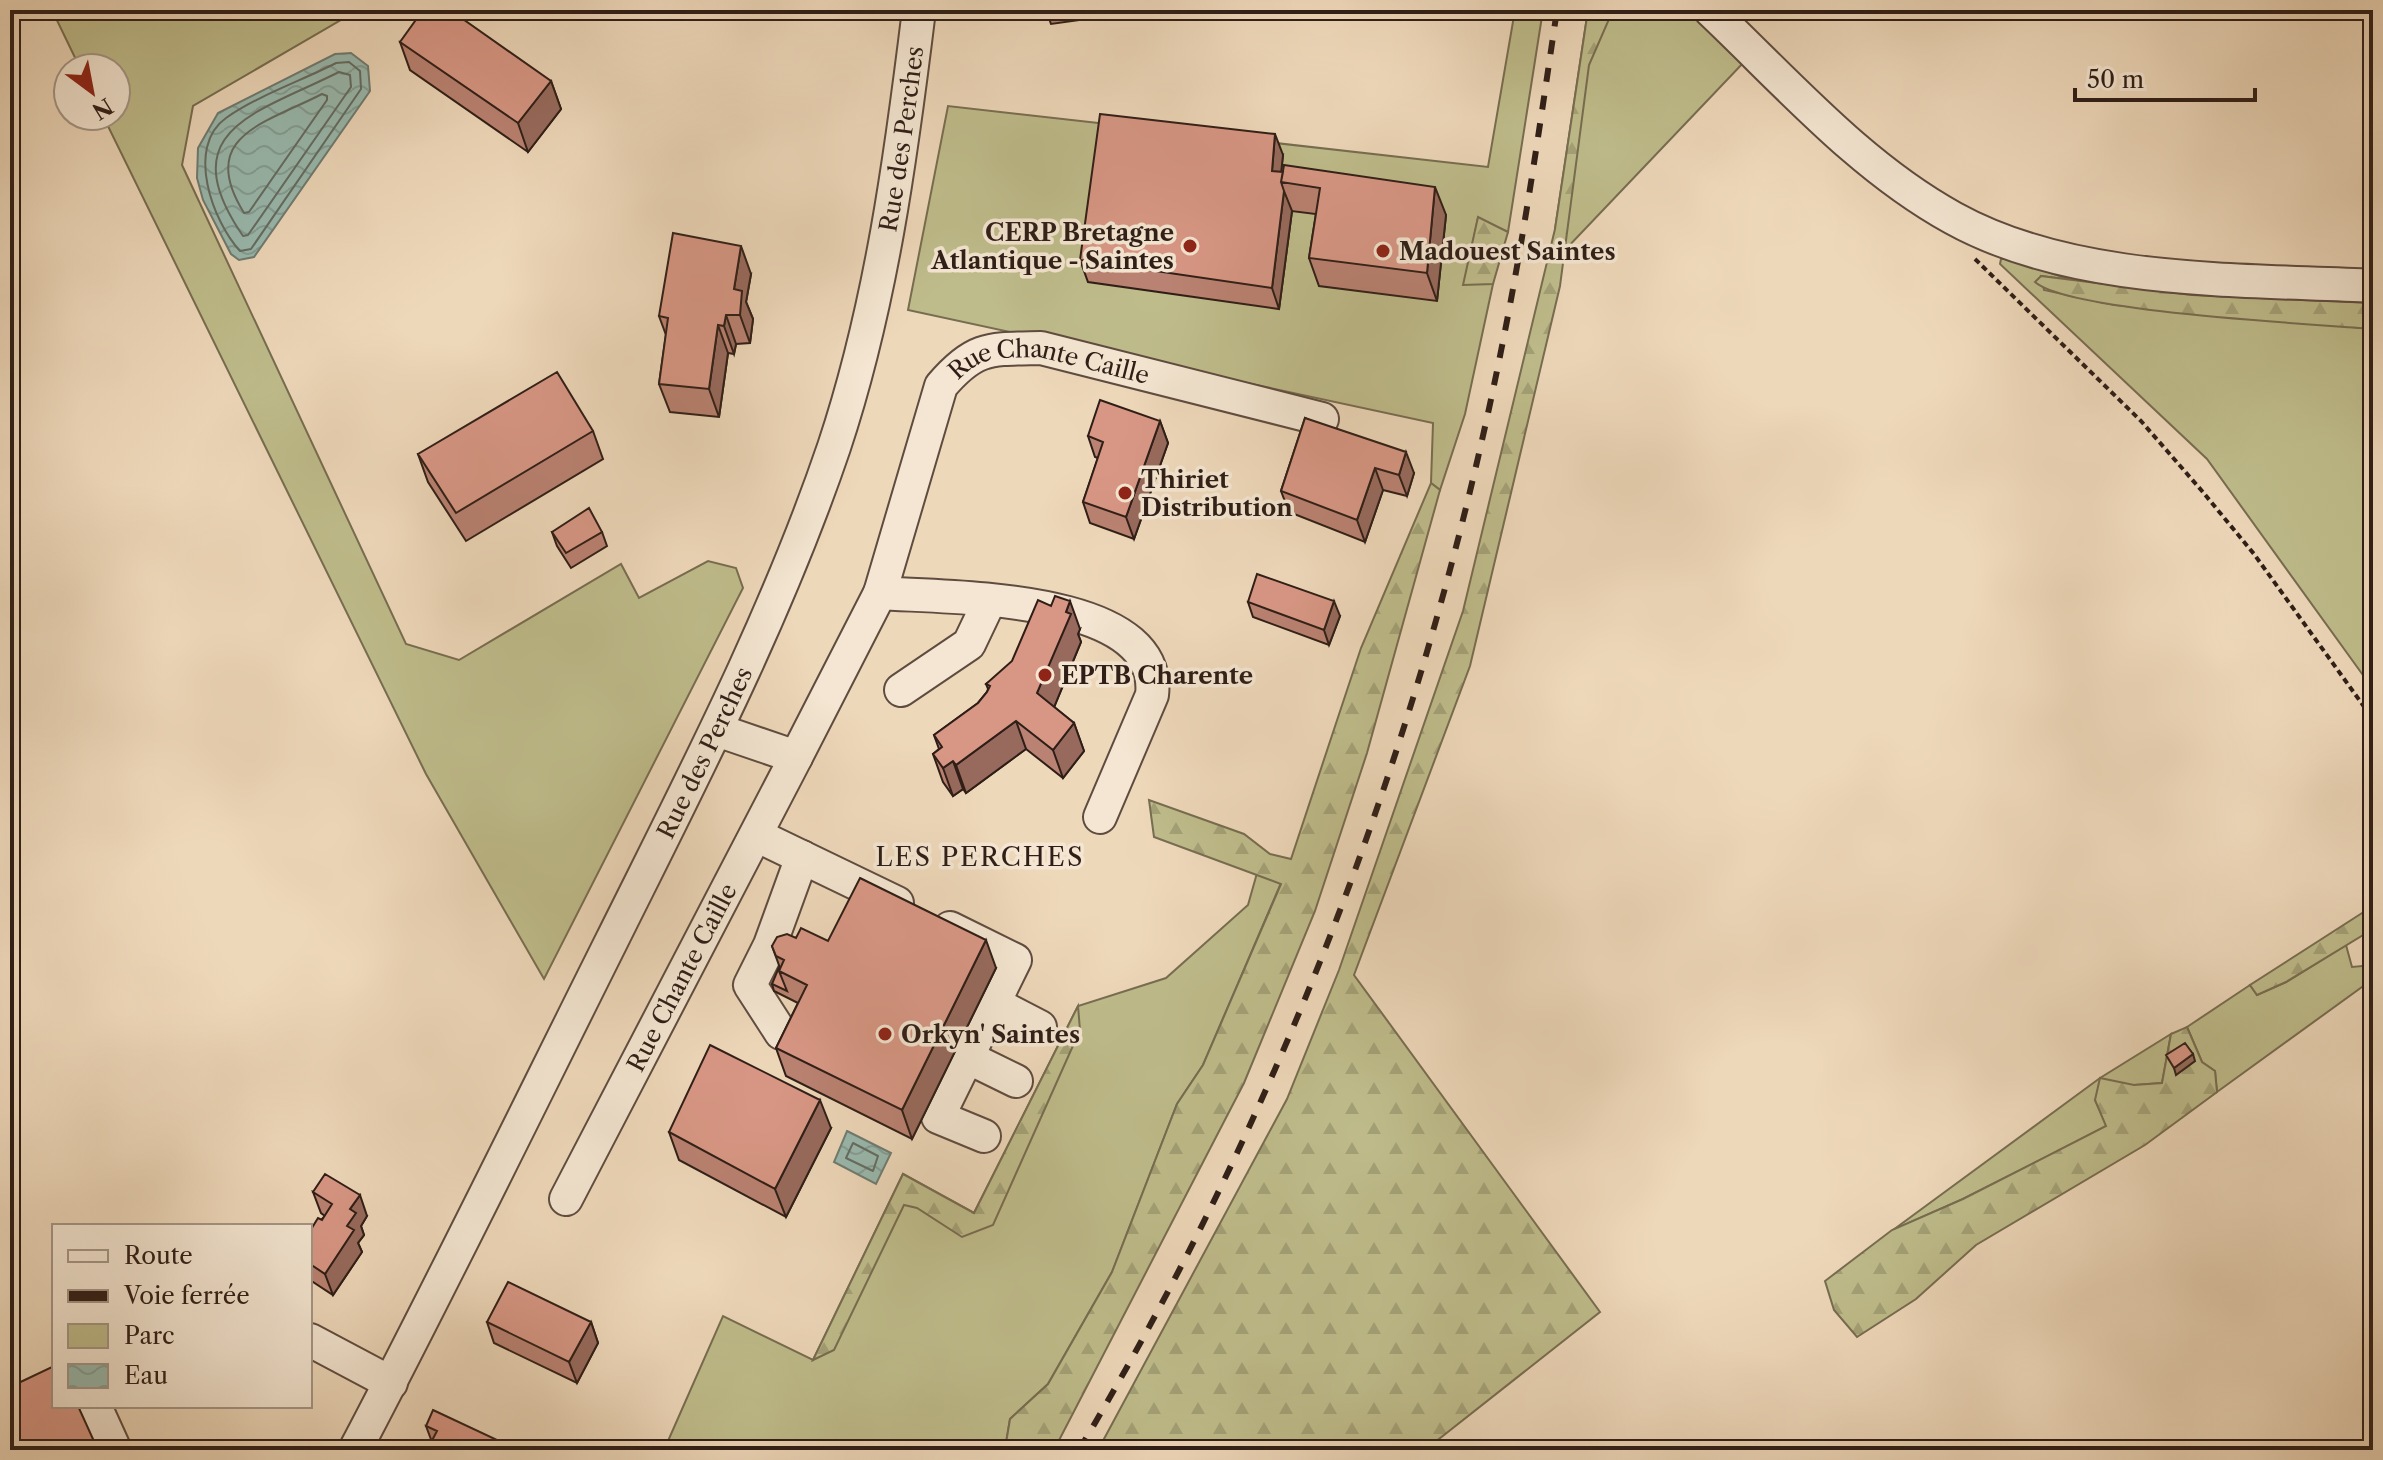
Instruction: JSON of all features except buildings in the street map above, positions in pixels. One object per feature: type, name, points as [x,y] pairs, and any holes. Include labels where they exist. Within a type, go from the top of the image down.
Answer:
[{"type":"street","name":"Rue des Perches","points":[[355,1450],[717,730],[790,565],[838,432],[870,316],[903,138],[919,10]]},
{"type":"street","points":[[1710,10],[1864,155],[1953,218],[2001,241],[2066,259],[2175,276],[2373,286]]},
{"type":"street","name":"Rue Chante Caille","points":[[566,1199],[880,593],[941,386],[963,360],[998,348],[1041,348],[1322,419]]},
{"type":"street","points":[[880,593],[1034,603],[1106,625],[1146,657],[1154,674],[1152,695],[1100,817]]},
{"type":"street","points":[[901,690],[969,644],[989,602]]},
{"type":"street","points":[[717,730],[796,757]]},
{"type":"street","points":[[756,835],[1015,960],[938,1117],[984,1136]]},
{"type":"street","points":[[781,1033],[750,985],[770,945],[802,857]]},
{"type":"street","points":[[994,1003],[1040,1027]]},
{"type":"street","points":[[967,1057],[1016,1081]]},
{"type":"street","points":[[312,1341],[391,1383]]},
{"type":"street","points":[[96,1408],[115,1450]]},
{"type":"path","points":[[1953,218],[1979,266],[2141,421],[2202,491],[2254,554],[2373,719]]},
{"type":"green space","points":[[52,10],[358,10],[193,106],[182,165],[406,644],[459,660],[621,564],[639,598],[708,561],[736,568],[743,588],[544,979],[426,774],[111,132],[132,132],[132,52],[72,52]]},
{"type":"green space","points":[[1515,10],[1543,10],[1508,232],[1478,218],[1464,284],[1493,284],[1465,414],[1440,490],[1431,483],[1433,423],[908,310],[948,106],[1488,167]]},
{"type":"green space","points":[[1588,10],[1693,10],[1745,61],[1565,250],[1555,229]]},
{"type":"green space","points":[[1588,10],[1613,10],[1589,65],[1560,286],[1470,666],[1354,975],[1600,1312],[1425,1450],[1098,1450],[1287,1099],[1339,970],[1463,611],[1555,229]]},
{"type":"green space","points":[[1478,217],[1508,232],[1493,284],[1463,285]]},
{"type":"green space","points":[[2001,259],[2011,259],[2071,280],[2041,276],[2044,290],[2114,305],[2373,329],[2373,689],[2207,459],[2000,264]]},
{"type":"green space","points":[[2041,276],[2192,295],[2373,303],[2373,329],[2141,309],[2057,292],[2035,282]]},
{"type":"green space","points":[[1431,483],[1440,490],[1367,753],[1315,911],[1244,1083],[1054,1450],[1000,1450],[1006,1443],[1010,1419],[1048,1384],[1112,1272],[1177,1104],[1203,1065],[1281,884],[1154,837],[1149,800],[1244,834],[1270,854],[1291,859],[1361,648]]},
{"type":"green space","points":[[1257,873],[1281,883],[1203,1065],[1177,1104],[1112,1272],[1048,1384],[1010,1419],[1006,1443],[1000,1450],[664,1450],[723,1316],[813,1360],[903,1174],[974,1213],[1078,1006],[1166,978],[1248,905]]},
{"type":"green space","points":[[2373,906],[2373,929],[2286,982],[2257,995],[2250,985]]},
{"type":"green space","points":[[2346,945],[2352,967],[2373,965],[2373,979],[2217,1092],[2215,1071],[2202,1062],[2187,1027],[2250,985],[2257,995],[2286,982]]},
{"type":"green space","points":[[1078,1006],[1080,1030],[993,1225],[962,1237],[917,1208],[904,1205],[834,1350],[813,1360],[903,1174],[974,1213]]},
{"type":"green space","points":[[2187,1027],[2202,1062],[2215,1071],[2217,1092],[2145,1145],[1976,1245],[1916,1299],[1857,1337],[1834,1310],[1825,1281],[1892,1230],[1963,1199],[2106,1126],[2095,1100],[2100,1078],[2134,1085],[2162,1083],[2171,1034]]},
{"type":"green space","points":[[2171,1034],[2162,1083],[2134,1085],[2095,1100],[2107,1126],[1963,1199],[1893,1230],[2100,1078]]},
{"type":"water","points":[[351,53],[368,66],[370,91],[254,257],[239,260],[231,254],[203,200],[197,178],[198,148],[218,113],[335,54]]},
{"type":"water","points":[[847,1131],[891,1153],[876,1184],[834,1162]]},
{"type":"railway","points":[[1079,1450],[1152,1322],[1219,1190],[1281,1056],[1337,918],[1387,779],[1431,638],[1469,495],[1501,351],[1557,10]]},
{"type":"place","name":"CERP Bretagne Atlantique - Saintes","points":[[1190,246]]},
{"type":"place","name":"Madouest Saintes","points":[[1383,251]]},
{"type":"place","name":"Thiriet Distribution","points":[[1125,493]]},
{"type":"place","name":"EPTB Charente","points":[[1045,675]]},
{"type":"place","name":"Orkyn' Saintes","points":[[885,1034]]},
{"type":"district","name":"LES PERCHES","points":[[980,857]]}]
